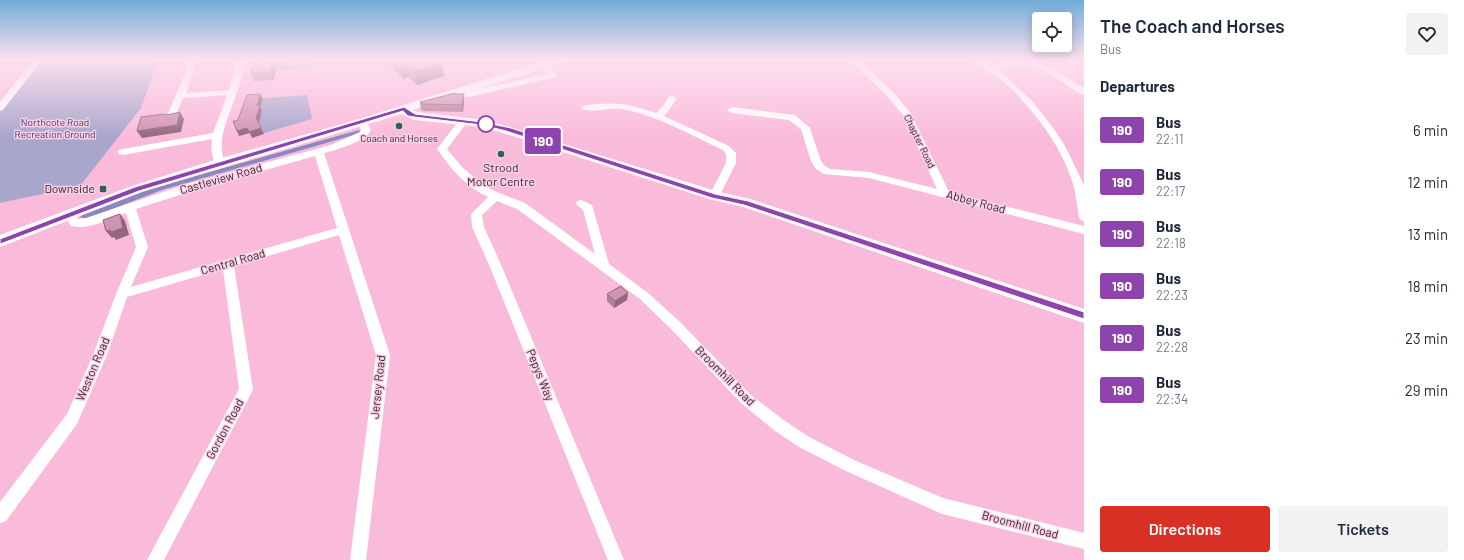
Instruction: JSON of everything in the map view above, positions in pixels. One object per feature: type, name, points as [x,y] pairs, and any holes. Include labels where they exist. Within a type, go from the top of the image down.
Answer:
[{"type":"main road","points":[[0,241],[69,214],[73,210],[130,183],[219,159],[300,140],[400,105],[462,86]]},
{"type":"main road","points":[[400,105],[414,116],[482,123],[714,196],[745,203],[1084,316]]},
{"type":"main road","points":[[219,159],[275,139],[316,131],[361,118]]},
{"type":"street","points":[[0,108],[18,85]]},
{"type":"street","points":[[171,118],[184,85]]},
{"type":"street","points":[[219,159],[216,145],[217,135],[235,85]]},
{"type":"street","points":[[462,86],[468,94],[508,85]]},
{"type":"street","name":"Chapter Road","points":[[881,85],[907,114],[946,194]]},
{"type":"street","points":[[1011,85],[1031,104],[1056,138],[1079,186],[1084,217]]},
{"type":"street","points":[[1072,85],[1084,92]]},
{"type":"street","points":[[180,96],[233,92]]},
{"type":"street","points":[[657,117],[667,107],[672,98]]},
{"type":"street","points":[[586,108],[616,105],[634,108],[719,144],[731,153],[731,163],[714,196]]},
{"type":"street","name":"Abbey Road","points":[[732,110],[792,117],[805,128],[816,161],[820,167],[828,172],[837,174],[869,175],[1084,230]]},
{"type":"street","name":"Castleview Road","points":[[69,214],[74,222],[78,223],[91,221],[191,187],[318,151],[363,135],[366,131],[361,118]]},
{"type":"street","name":"Broomhill Road","points":[[463,121],[452,136],[446,141],[442,149],[472,182],[495,196],[521,206],[650,301],[746,399],[788,432],[809,445],[851,466],[942,506],[1084,541]]},
{"type":"street","points":[[124,152],[217,135]]},
{"type":"street","name":"Jersey Road","points":[[318,151],[383,355],[358,560]]},
{"type":"street","name":"Pepys Way","points":[[495,196],[476,214],[478,227],[496,267],[616,560]]},
{"type":"street","points":[[581,204],[588,208],[604,266]]},
{"type":"street","name":"Weston Road","points":[[0,515],[72,419],[100,355],[122,294],[142,247],[130,207]]},
{"type":"street","name":"Central Road","points":[[122,294],[343,230]]},
{"type":"street","name":"Gordon Road","points":[[155,560],[246,390],[228,263]]},
{"type":"green space","name":"Northcote Road Recreation Ground","points":[[19,85],[149,85],[141,108],[80,186],[0,203],[0,107]]},
{"type":"green space","points":[[307,95],[312,119],[264,133],[235,132],[259,124],[260,119],[253,99]]},
{"type":"shaded area","points":[[359,130],[361,133],[162,190],[86,219],[80,216],[145,190]]},
{"type":"building","points":[[455,93],[464,94],[462,105],[424,104],[420,102]]},
{"type":"building","points":[[260,94],[257,105],[260,105],[256,118],[261,128],[249,132],[247,128],[237,131],[233,121],[237,121],[247,95]]},
{"type":"building","points":[[180,112],[177,125],[137,131],[141,117],[164,114],[167,115]]},
{"type":"building","points":[[120,214],[123,228],[111,232],[110,230],[106,231],[103,220]]},
{"type":"building","points":[[621,286],[628,293],[615,301],[607,294]]},
{"type":"bus line","name":"190","points":[[0,241],[137,189],[404,109],[414,116],[482,123],[508,130],[714,196],[745,203],[1084,316]]},
{"type":"place","name":"Coach and Horses","points":[[399,126]]},
{"type":"place","name":"Strood Motor Centre","points":[[501,154]]},
{"type":"place","name":"Downside","points":[[103,189]]}]
